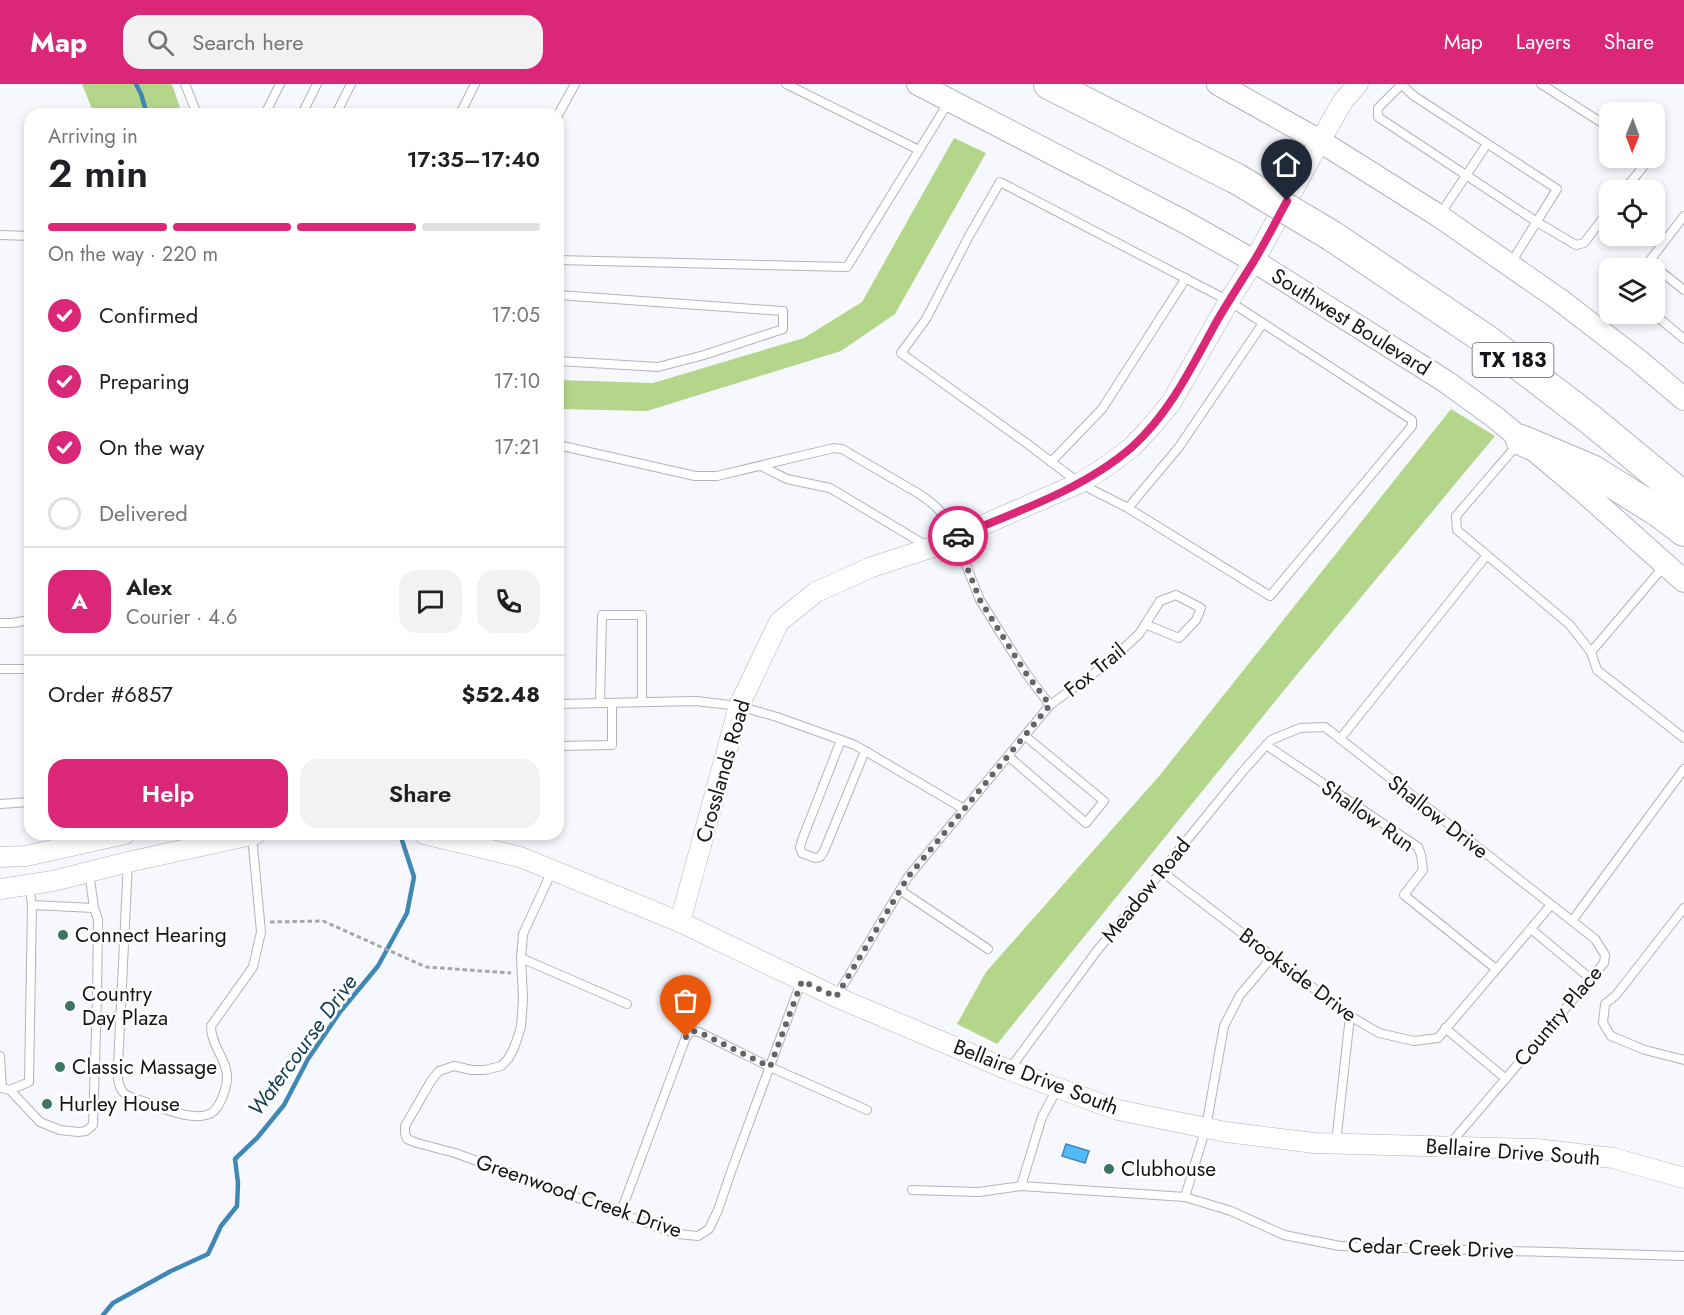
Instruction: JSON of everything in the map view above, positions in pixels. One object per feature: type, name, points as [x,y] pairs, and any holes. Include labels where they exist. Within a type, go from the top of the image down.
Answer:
[{"type":"highway","name":"TX 183","points":[[1049,84],[1240,171]]},
{"type":"highway","name":"TX 183","points":[[1094,84],[1453,296],[1617,417],[1684,475]]},
{"type":"highway","name":"TX 183","points":[[1336,227],[1592,420],[1684,497]]},
{"type":"highway","points":[[1521,440],[1592,470],[1659,512],[1684,531]]},
{"type":"main road","name":"Southwest Boulevard","points":[[918,84],[1182,221],[1254,261],[1446,381],[1489,412],[1684,581]]},
{"type":"main road","points":[[1218,84],[1320,141],[1439,216],[1509,264],[1599,318]]},
{"type":"main road","points":[[1607,324],[1684,399]]},
{"type":"street","name":"Crosslands Road","points":[[680,922],[739,706],[779,622],[816,592],[872,567],[930,548],[1079,483],[1107,466],[1131,447],[1170,403],[1254,261],[1343,101],[1358,84]]},
{"type":"street","points":[[0,857],[26,856],[81,840]]},
{"type":"street","points":[[0,889],[29,885],[227,840]]},
{"type":"street","name":"Bellaire Drive South","points":[[470,840],[520,856],[680,922],[836,997],[1009,1070],[1118,1110],[1226,1132],[1314,1143],[1537,1149],[1613,1158],[1684,1178]]},
{"type":"lane","points":[[185,84],[195,108]]},
{"type":"lane","points":[[268,108],[280,84]]},
{"type":"lane","points":[[305,108],[317,84]]},
{"type":"lane","points":[[339,108],[351,84]]},
{"type":"lane","points":[[463,108],[475,84]]},
{"type":"lane","points":[[562,108],[574,84]]},
{"type":"lane","points":[[786,84],[919,150]]},
{"type":"lane","points":[[1509,264],[1536,222],[1557,189],[1414,96],[1401,84],[1378,108],[1378,117],[1536,222],[1576,245],[1584,243],[1599,223]]},
{"type":"lane","points":[[1540,84],[1599,121]]},
{"type":"lane","points":[[564,260],[848,267],[950,100]]},
{"type":"lane","points":[[1439,216],[1487,144]]},
{"type":"lane","points":[[1632,180],[1641,168]]},
{"type":"lane","points":[[1000,182],[1186,278],[1229,301],[1412,420],[1412,426],[1270,596],[1128,508],[1079,483],[901,353],[926,319],[1000,182]]},
{"type":"lane","points":[[1651,258],[1684,216]]},
{"type":"lane","points":[[0,235],[24,236]]},
{"type":"lane","points":[[1051,462],[1101,408],[1186,278]]},
{"type":"lane","points":[[1665,278],[1684,290]]},
{"type":"lane","points":[[564,295],[783,311],[783,329],[704,355],[658,367],[564,361]]},
{"type":"lane","points":[[1128,508],[1179,447],[1263,323]]},
{"type":"lane","points":[[1665,323],[1684,339]]},
{"type":"lane","points":[[1521,440],[1456,516],[1456,530],[1570,625],[1591,652],[1597,670],[1684,738]]},
{"type":"lane","points":[[564,446],[695,476],[717,476],[834,448],[842,449],[921,495],[943,514],[955,537],[980,600],[1025,672],[1050,705]]},
{"type":"lane","points":[[761,466],[787,479],[830,488],[930,548]]},
{"type":"lane","points":[[1340,739],[1487,555]]},
{"type":"lane","points":[[1591,652],[1665,564]]},
{"type":"lane","name":"Fox Trail","points":[[836,997],[908,877],[1050,705],[1108,663],[1139,634],[1145,624],[1160,601],[1176,595],[1201,608],[1196,620],[1179,638],[1145,624]]},
{"type":"lane","points":[[600,703],[602,615],[642,615],[642,702]]},
{"type":"lane","points":[[0,623],[24,621]]},
{"type":"lane","points":[[0,669],[24,669]]},
{"type":"lane","points":[[564,704],[696,701],[739,706],[855,745],[964,809]]},
{"type":"lane","points":[[564,746],[612,745],[612,703]]},
{"type":"lane","name":"Shallow Drive","points":[[1299,728],[1325,728],[1572,921]]},
{"type":"lane","name":"Meadow Road","points":[[1009,1070],[1096,952],[1243,771],[1271,740],[1299,728]]},
{"type":"lane","points":[[1008,756],[1086,823],[1104,801],[1025,736]]},
{"type":"lane","points":[[841,740],[802,840],[800,848],[802,853],[815,858],[820,857],[824,851],[865,751]]},
{"type":"lane","name":"Shallow Run","points":[[1266,745],[1418,847],[1423,870],[1404,895],[1496,969]]},
{"type":"lane","points":[[1572,921],[1684,769]]},
{"type":"lane","points":[[0,804],[24,802]]},
{"type":"lane","points":[[128,862],[119,1085],[124,1094],[177,1113],[200,1116],[213,1112],[227,1084],[226,1068],[211,1037],[211,1026],[253,967],[261,932],[254,840]]},
{"type":"lane","points":[[522,973],[523,934],[552,871]]},
{"type":"lane","points":[[0,1056],[2,1088],[10,1090],[40,1122],[60,1130],[78,1132],[86,1131],[93,1125],[98,998],[98,919],[94,908],[89,872]]},
{"type":"lane","name":"Brookside Drive","points":[[1161,872],[1350,1016],[1379,1033],[1414,1041],[1438,1038],[1445,1028]]},
{"type":"lane","points":[[10,1090],[29,1082],[32,905],[29,885]]},
{"type":"lane","points":[[900,890],[988,949]]},
{"type":"lane","points":[[32,905],[94,908]]},
{"type":"lane","points":[[1506,1079],[1445,1028],[1551,905]]},
{"type":"lane","points":[[1684,908],[1616,995],[1605,1004],[1603,1023],[1611,1036],[1645,1050],[1684,1060]]},
{"type":"lane","name":"Country Place","points":[[1448,1146],[1604,963],[1605,955],[1595,939],[1572,921]]},
{"type":"lane","points":[[1531,929],[1591,979]]},
{"type":"lane","points":[[1185,1197],[1206,1127],[1224,1026],[1240,995],[1273,956]]},
{"type":"lane","points":[[521,958],[627,1004]]},
{"type":"lane","name":"Greenwood Creek Drive","points":[[522,973],[521,1026],[508,1059],[501,1066],[485,1070],[454,1066],[439,1071],[405,1126],[407,1139],[455,1153],[677,1234],[698,1236],[709,1228],[718,1210],[802,981]]},
{"type":"lane","points":[[1336,1143],[1350,1016]]},
{"type":"lane","points":[[620,1214],[686,1037],[692,1031],[699,1032],[770,1067],[867,1110]]},
{"type":"lane","points":[[1021,1186],[1042,1117],[1058,1088]]},
{"type":"lane","name":"Cedar Creek Drive","points":[[912,1190],[979,1192],[1021,1186],[1185,1197],[1231,1211],[1284,1235],[1340,1246],[1684,1256]]},
{"type":"path","points":[[260,923],[323,921],[426,968],[522,973]]},
{"type":"green space","points":[[82,84],[172,84],[180,108],[92,108]]},
{"type":"green space","points":[[954,138],[986,153],[895,314],[841,351],[647,411],[564,409],[564,380],[653,383],[804,338],[862,302]]},
{"type":"green space","points":[[1451,409],[1495,436],[1299,672],[997,1044],[957,1024],[986,972],[1160,775]]},
{"type":"water","points":[[1066,1144],[1089,1151],[1085,1163],[1062,1156]]},
{"type":"waterway","name":"Watercourse Drive","points":[[136,84],[145,108]]},
{"type":"waterway","name":"Watercourse Drive","points":[[103,1315],[113,1303],[171,1271],[208,1254],[221,1226],[237,1206],[238,1183],[235,1159],[257,1138],[284,1105],[308,1059],[340,1012],[378,966],[407,913],[414,877],[402,840]]},
{"type":"way so far","points":[[686,1037],[692,1031],[699,1032],[770,1067],[802,981],[836,997],[908,877],[1050,705],[1025,672],[980,600],[955,537],[958,536]]},
{"type":"place","name":"Connect Hearing","points":[[63,935]]},
{"type":"place","name":"Country Day Plaza","points":[[70,1006]]},
{"type":"place","name":"Classic Massage","points":[[60,1067]]},
{"type":"place","name":"Hurley House","points":[[47,1104]]},
{"type":"place","name":"Clubhouse","points":[[1109,1169]]},
{"type":"route","points":[[958,536],[1082,482],[1107,466],[1149,429],[1170,403],[1287,201]]}]
